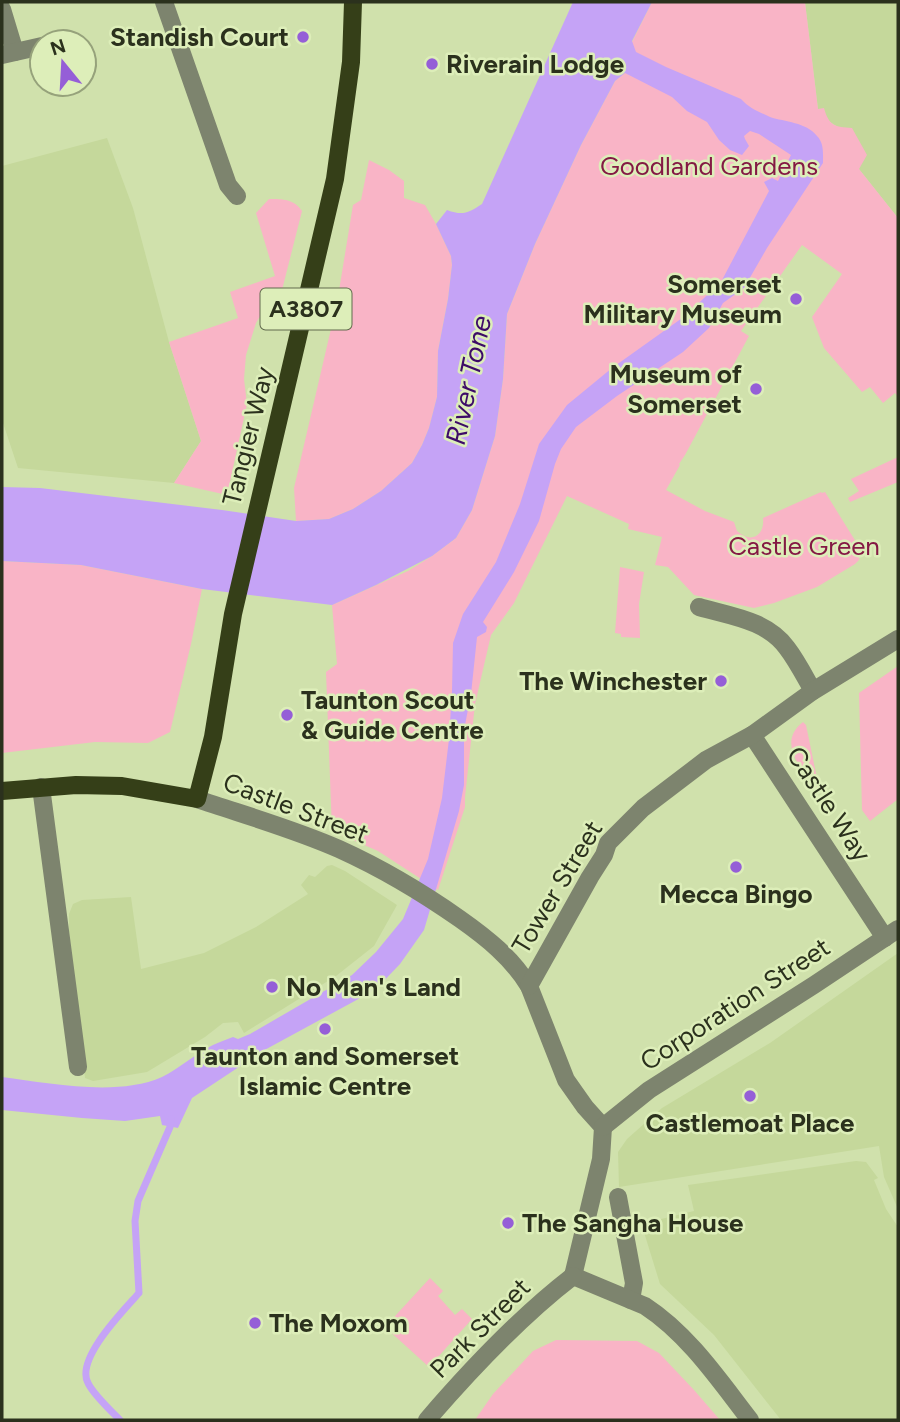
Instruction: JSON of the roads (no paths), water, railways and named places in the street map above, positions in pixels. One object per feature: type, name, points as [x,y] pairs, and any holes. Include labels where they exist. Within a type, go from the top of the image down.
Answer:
[{"type":"main road","name":"Tangier Way","points":[[197,799],[213,737],[233,614],[335,179],[351,62],[353,2]]},
{"type":"main road","name":"Castle Street","points":[[2,791],[76,785],[121,786],[197,799]]},
{"type":"street","points":[[164,2],[228,185],[237,196]]},
{"type":"street","points":[[2,9],[8,54],[28,49]]},
{"type":"street","points":[[699,607],[761,625],[775,634],[787,648],[813,691]]},
{"type":"street","points":[[752,735],[813,691],[898,639]]},
{"type":"street","name":"Castle Way","points":[[752,735],[892,934]]},
{"type":"street","name":"Tower Street","points":[[603,1127],[566,1080],[529,986],[604,855],[608,843],[653,799],[706,760],[752,735]]},
{"type":"street","points":[[41,787],[78,1067]]},
{"type":"street","name":"Castle Street","points":[[197,799],[338,849],[371,865],[438,903],[490,940],[529,986]]},
{"type":"street","name":"Corporation Street","points":[[603,1127],[649,1090],[892,934]]},
{"type":"street","points":[[603,1127],[601,1159],[573,1276],[654,1312],[698,1354],[750,1420]]},
{"type":"street","points":[[618,1197],[634,1283],[631,1300]]},
{"type":"street","name":"Park Street","points":[[427,1420],[542,1300],[573,1276]]},
{"type":"water","name":"River Tone","points":[[573,2],[652,2],[632,41],[636,52],[741,99],[770,117],[807,128],[821,142],[823,163],[744,288],[723,303],[709,328],[683,352],[576,427],[561,449],[539,521],[514,572],[483,622],[487,627],[486,632],[477,637],[464,730],[464,785],[459,811],[424,930],[400,964],[375,990],[259,1053],[254,1050],[247,1057],[248,1061],[192,1098],[178,1128],[162,1125],[160,1116],[125,1121],[2,1110],[2,1077],[61,1085],[104,1087],[144,1083],[162,1077],[213,1045],[250,1034],[352,975],[376,952],[403,919],[428,859],[442,798],[449,739],[453,643],[463,614],[496,562],[520,504],[539,444],[567,405],[612,368],[685,316],[721,282],[769,191],[764,182],[772,178],[778,181],[791,155],[750,131],[744,136],[749,146],[742,155],[730,150],[719,140],[707,122],[687,111],[672,97],[625,73],[615,81],[581,145],[535,244],[507,314],[503,379],[495,436],[472,510],[456,538],[432,556],[332,605],[202,589],[81,565],[2,561],[2,487],[40,488],[296,521],[329,519],[353,509],[381,491],[412,463],[429,428],[437,397],[438,351],[452,265],[451,256],[436,224],[447,210],[465,213],[482,204]]},
{"type":"waterway","points":[[120,1420],[88,1383],[88,1361],[103,1335],[139,1293],[135,1221],[138,1201],[171,1119]]},
{"type":"place","name":"Standish Court","points":[[303,37]]},
{"type":"place","name":"Riverain Lodge","points":[[432,64]]},
{"type":"place","name":"Somerset Military Museum","points":[[796,299]]},
{"type":"place","name":"Museum of Somerset","points":[[756,389]]},
{"type":"place","name":"The Winchester","points":[[721,681]]},
{"type":"place","name":"Taunton Scout & Guide Centre","points":[[287,715]]},
{"type":"place","name":"Mecca Bingo","points":[[736,867]]},
{"type":"place","name":"No Man's Land","points":[[272,987]]},
{"type":"place","name":"Taunton and Somerset Islamic Centre","points":[[325,1029]]},
{"type":"place","name":"Castlemoat Place","points":[[750,1096]]},
{"type":"place","name":"The Sangha House","points":[[508,1223]]},
{"type":"place","name":"The Moxom","points":[[255,1323]]},
{"type":"park label","name":"Goodland Gardens","points":[[709,166]]},
{"type":"park label","name":"Castle Green","points":[[804,546]]}]
